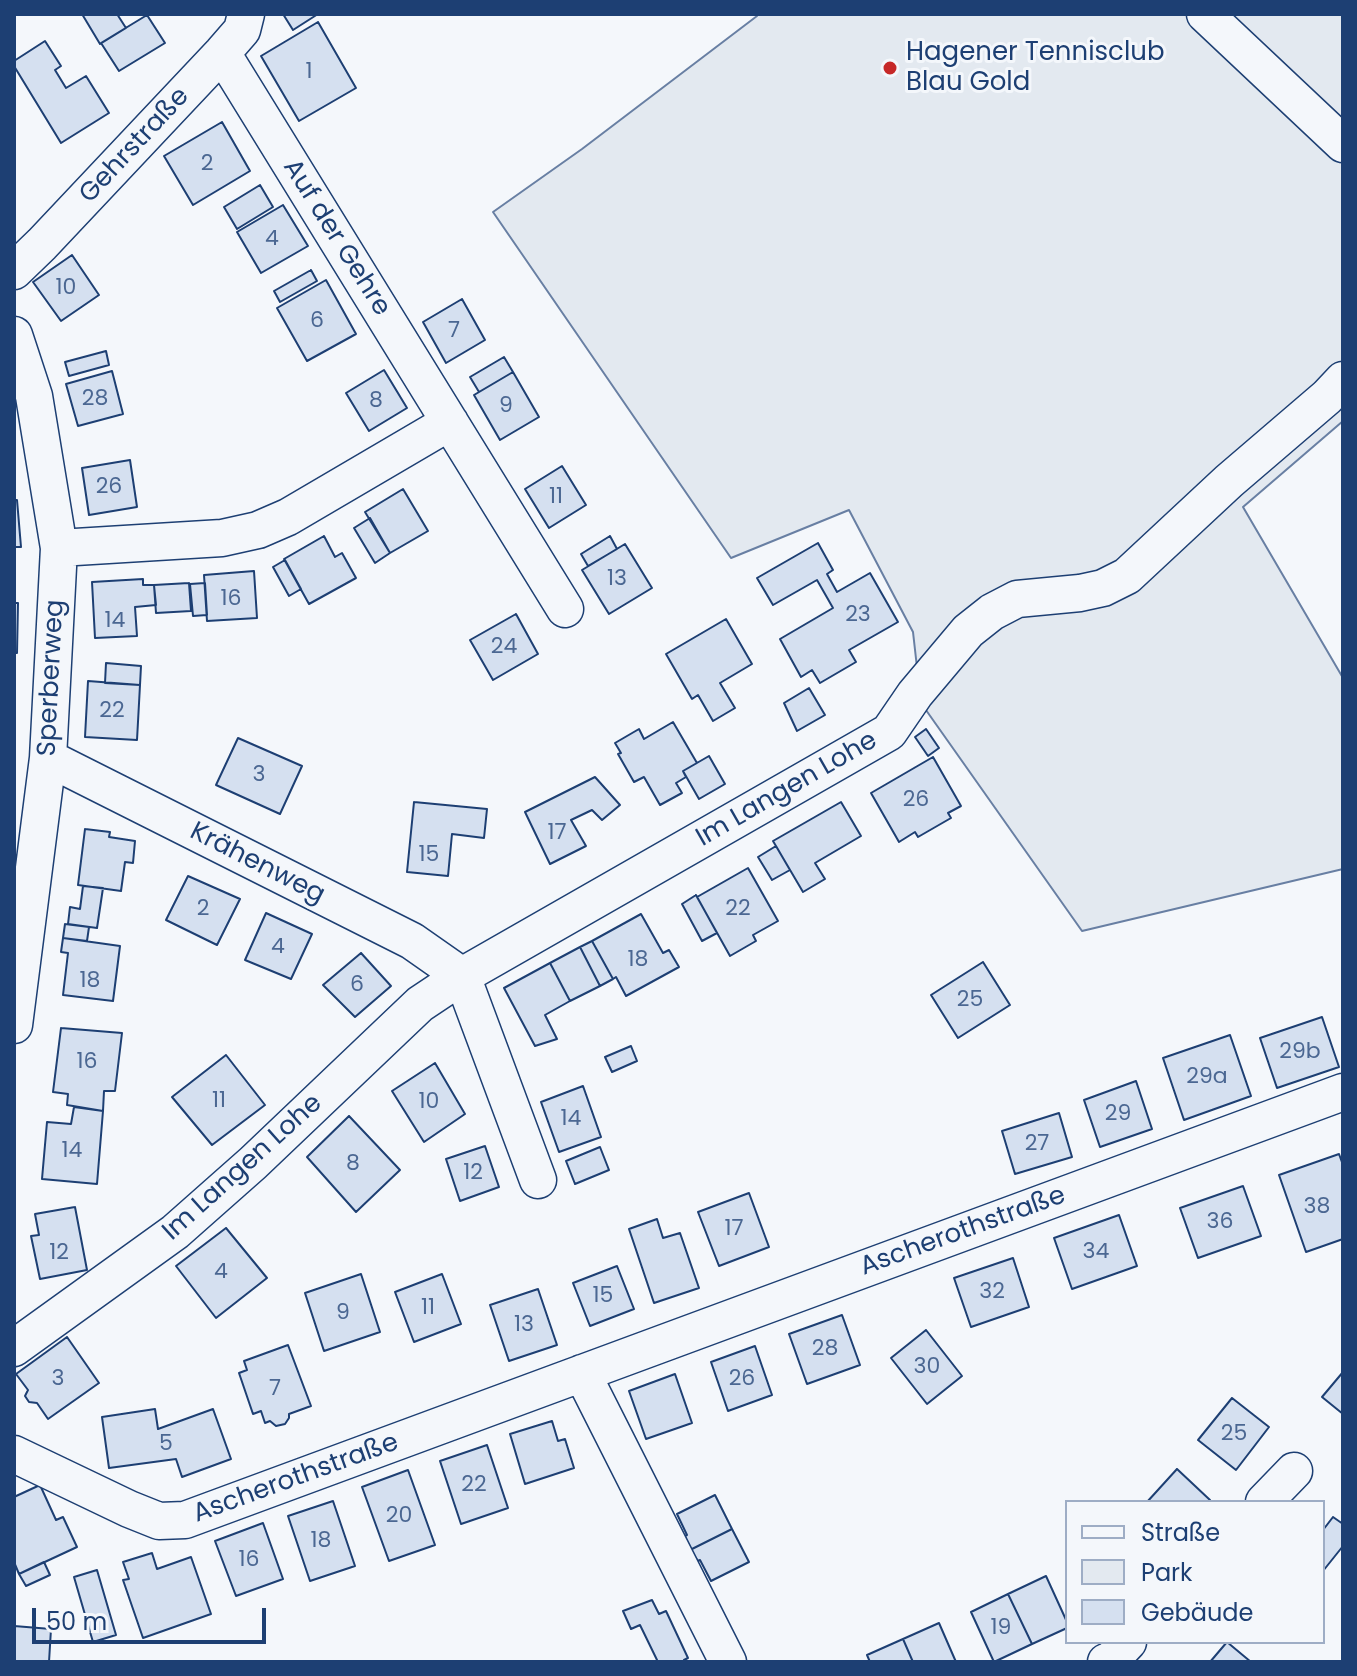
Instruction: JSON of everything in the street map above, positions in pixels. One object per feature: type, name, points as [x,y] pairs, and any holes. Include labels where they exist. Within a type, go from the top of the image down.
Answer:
[{"type":"street","name":"Gehrstraße","points":[[14,271],[222,53],[242,30],[246,14]]},
{"type":"street","points":[[1205,14],[1343,144]]},
{"type":"street","name":"Auf der Gehre","points":[[222,53],[565,609]]},
{"type":"street","name":"Sperberweg","points":[[14,335],[34,396],[59,548],[48,758],[14,1025]]},
{"type":"street","name":"Im Langen Lohe","points":[[14,1348],[175,1232],[253,1163],[420,1004],[462,976],[889,732],[915,694],[968,631],[992,612],[1017,599],[1080,593],[1103,588],[1127,576],[1343,380]]},
{"type":"street","points":[[59,548],[222,538],[258,530],[288,517],[450,422]]},
{"type":"street","name":"Krähenweg","points":[[48,758],[412,941],[462,976]]},
{"type":"street","points":[[462,976],[538,1180]]},
{"type":"street","name":"Ascherothstraße","points":[[14,1454],[159,1521],[185,1520],[1343,1092]]},
{"type":"street","points":[[582,1373],[728,1662]]},
{"type":"street","points":[[1266,1500],[1294,1471]]},
{"type":"street","points":[[1106,1662],[1126,1644]]},
{"type":"green space","points":[[756,14],[1343,14],[1343,421],[1243,507],[1343,678],[1343,869],[1082,931],[921,703],[913,632],[849,510],[731,558],[493,212],[582,149]]},
{"type":"building","points":[[82,14],[117,14],[126,28],[100,44]]},
{"type":"building","points":[[283,14],[318,14],[293,30]]},
{"type":"building","points":[[147,15],[165,43],[119,71],[101,43]]},
{"type":"building","points":[[318,22],[356,88],[299,121],[261,56]]},
{"type":"building","points":[[45,41],[61,66],[55,70],[66,88],[86,76],[109,113],[61,143],[14,66],[14,61]]},
{"type":"building","points":[[222,122],[250,171],[193,205],[164,156]]},
{"type":"building","points":[[260,185],[273,207],[237,229],[224,207]]},
{"type":"building","points":[[283,205],[308,246],[261,273],[237,232]]},
{"type":"building","points":[[72,255],[99,295],[61,321],[33,282]]},
{"type":"building","points":[[311,270],[317,281],[280,302],[274,291]]},
{"type":"building","points":[[326,280],[356,334],[307,361],[277,308]]},
{"type":"building","points":[[462,299],[485,340],[446,363],[423,322]]},
{"type":"building","points":[[106,351],[109,365],[69,376],[65,362]]},
{"type":"building","points":[[504,357],[513,372],[479,392],[470,377]]},
{"type":"building","points":[[384,370],[407,408],[369,431],[346,393]]},
{"type":"building","points":[[112,371],[123,414],[78,426],[66,384]]},
{"type":"building","points":[[513,372],[539,417],[500,440],[474,395]]},
{"type":"building","points":[[130,460],[137,507],[89,515],[82,468]]},
{"type":"building","points":[[562,466],[586,505],[549,528],[525,489]]},
{"type":"building","points":[[403,489],[428,531],[390,553],[365,512]]},
{"type":"building","points":[[14,500],[17,500],[21,547],[14,547]]},
{"type":"building","points":[[370,518],[390,553],[375,563],[354,528]]},
{"type":"building","points":[[324,536],[335,557],[342,553],[356,578],[309,604],[284,559]]},
{"type":"building","points":[[610,536],[617,549],[588,566],[581,554]]},
{"type":"building","points":[[818,543],[833,570],[827,574],[837,592],[870,573],[898,622],[849,650],[856,662],[820,683],[812,670],[801,677],[780,639],[833,608],[817,580],[773,605],[757,578]]},
{"type":"building","points":[[625,544],[652,588],[609,614],[582,570]]},
{"type":"building","points":[[285,560],[301,589],[289,596],[273,567]]},
{"type":"building","points":[[254,571],[257,618],[207,621],[204,575]]},
{"type":"building","points":[[143,579],[143,585],[154,585],[156,605],[135,607],[137,636],[95,638],[92,582]]},
{"type":"building","points":[[189,583],[191,611],[156,613],[154,585]]},
{"type":"building","points":[[205,583],[207,615],[193,616],[190,584]]},
{"type":"building","points":[[14,603],[18,603],[17,653],[14,653]]},
{"type":"building","points":[[516,614],[538,654],[493,680],[470,640]]},
{"type":"building","points":[[726,619],[752,664],[720,683],[735,708],[713,721],[698,695],[692,699],[666,654]]},
{"type":"building","points":[[106,663],[141,666],[140,685],[105,683]]},
{"type":"building","points":[[88,681],[140,685],[137,740],[85,737]]},
{"type":"building","points":[[809,688],[825,715],[797,731],[784,703]]},
{"type":"building","points":[[673,722],[697,763],[683,771],[686,777],[676,783],[682,793],[660,805],[644,777],[634,782],[615,743],[639,729],[644,739]]},
{"type":"building","points":[[926,729],[939,748],[928,756],[915,737]]},
{"type":"building","points":[[238,738],[302,766],[280,814],[216,785]]},
{"type":"building","points":[[709,756],[725,784],[699,799],[683,771]]},
{"type":"building","points":[[933,757],[961,806],[948,813],[951,818],[918,837],[915,832],[899,842],[871,793]]},
{"type":"building","points":[[595,777],[620,805],[602,820],[592,810],[571,820],[586,846],[550,864],[525,812]]},
{"type":"building","points":[[414,802],[487,809],[484,838],[452,834],[448,876],[407,872]]},
{"type":"building","points":[[841,802],[861,836],[815,863],[825,879],[803,892],[773,841]]},
{"type":"building","points":[[85,829],[110,832],[109,837],[135,841],[133,863],[125,862],[121,891],[78,885]]},
{"type":"building","points":[[776,846],[790,870],[772,880],[758,857]]},
{"type":"building","points":[[748,868],[778,921],[753,935],[756,941],[730,956],[697,897]]},
{"type":"building","points":[[188,876],[240,899],[217,945],[166,920]]},
{"type":"building","points":[[83,886],[103,888],[97,928],[68,924],[70,907],[80,909]]},
{"type":"building","points":[[696,895],[717,933],[702,941],[682,904]]},
{"type":"building","points":[[266,913],[312,934],[291,979],[245,960]]},
{"type":"building","points":[[641,914],[663,953],[669,950],[679,967],[626,996],[592,941]]},
{"type":"building","points":[[65,924],[89,927],[87,941],[63,938]]},
{"type":"building","points":[[63,938],[120,946],[113,1001],[63,995],[68,953],[61,952]]},
{"type":"building","points":[[592,941],[613,979],[600,986],[580,947]]},
{"type":"building","points":[[580,947],[600,986],[570,1001],[550,963]]},
{"type":"building","points":[[361,953],[391,986],[355,1017],[323,985]]},
{"type":"building","points":[[983,962],[1010,1005],[958,1038],[931,995]]},
{"type":"building","points":[[550,963],[570,1001],[545,1015],[557,1039],[535,1046],[504,988]]},
{"type":"building","points":[[1322,1017],[1339,1067],[1277,1088],[1260,1038]]},
{"type":"building","points":[[61,1028],[122,1033],[115,1091],[104,1091],[103,1111],[67,1105],[68,1094],[53,1092]]},
{"type":"building","points":[[1230,1035],[1251,1096],[1184,1120],[1163,1058]]},
{"type":"building","points":[[631,1046],[637,1061],[612,1072],[605,1057]]},
{"type":"building","points":[[226,1055],[265,1105],[212,1145],[172,1097]]},
{"type":"building","points":[[435,1063],[465,1114],[424,1142],[392,1091]]},
{"type":"building","points":[[1136,1081],[1152,1129],[1100,1147],[1084,1100]]},
{"type":"building","points":[[583,1086],[601,1137],[559,1152],[541,1102]]},
{"type":"building","points":[[74,1107],[103,1111],[97,1184],[42,1179],[47,1122],[71,1124]]},
{"type":"building","points":[[1059,1113],[1072,1157],[1015,1174],[1002,1131]]},
{"type":"building","points":[[349,1116],[400,1170],[356,1212],[307,1157]]},
{"type":"building","points":[[485,1146],[499,1187],[460,1201],[446,1159]]},
{"type":"building","points":[[600,1147],[609,1170],[575,1184],[566,1161]]},
{"type":"building","points":[[1339,1154],[1343,1165],[1343,1239],[1306,1252],[1279,1175]]},
{"type":"building","points":[[1243,1186],[1261,1236],[1198,1258],[1180,1208]]},
{"type":"building","points":[[749,1193],[769,1247],[719,1266],[698,1212]]},
{"type":"building","points":[[75,1207],[87,1270],[40,1279],[31,1236],[39,1235],[35,1214]]},
{"type":"building","points":[[1119,1215],[1137,1266],[1072,1289],[1054,1238]]},
{"type":"building","points":[[657,1219],[663,1238],[680,1233],[699,1288],[654,1303],[629,1229]]},
{"type":"building","points":[[226,1228],[267,1278],[216,1318],[176,1266]]},
{"type":"building","points":[[1013,1258],[1029,1307],[971,1327],[954,1278]]},
{"type":"building","points":[[617,1266],[634,1309],[590,1326],[573,1283]]},
{"type":"building","points":[[361,1274],[380,1332],[324,1351],[305,1293]]},
{"type":"building","points":[[442,1274],[461,1324],[414,1342],[395,1292]]},
{"type":"building","points":[[538,1289],[557,1345],[509,1361],[490,1305]]},
{"type":"building","points":[[842,1315],[860,1365],[807,1384],[789,1334]]},
{"type":"building","points":[[926,1330],[962,1376],[927,1404],[891,1358]]},
{"type":"building","points":[[67,1337],[99,1383],[48,1419],[37,1403],[29,1402],[25,1396],[28,1390],[16,1374]]},
{"type":"building","points":[[288,1345],[311,1406],[289,1414],[285,1424],[276,1426],[270,1421],[265,1423],[261,1411],[253,1414],[239,1373],[247,1370],[244,1361]]},
{"type":"building","points":[[755,1346],[772,1395],[728,1411],[711,1362]]},
{"type":"building","points":[[1343,1372],[1343,1414],[1322,1397]]},
{"type":"building","points":[[675,1374],[692,1423],[646,1439],[629,1391]]},
{"type":"building","points":[[1232,1398],[1269,1427],[1236,1470],[1198,1440]]},
{"type":"building","points":[[155,1409],[158,1429],[213,1409],[231,1459],[182,1477],[176,1459],[109,1468],[102,1417]]},
{"type":"building","points":[[552,1421],[558,1441],[565,1439],[574,1468],[525,1484],[510,1434]]},
{"type":"building","points":[[487,1445],[508,1508],[461,1524],[440,1461]]},
{"type":"building","points":[[1177,1469],[1210,1500],[1149,1500]]},
{"type":"building","points":[[408,1470],[435,1545],[389,1561],[362,1487]]},
{"type":"building","points":[[40,1485],[56,1520],[63,1517],[77,1547],[19,1574],[14,1562],[14,1497]]},
{"type":"building","points":[[715,1495],[732,1529],[690,1550],[677,1514]]},
{"type":"building","points":[[333,1501],[355,1566],[310,1581],[288,1516]]},
{"type":"building","points":[[1333,1517],[1343,1524],[1343,1546],[1325,1568],[1325,1527]]},
{"type":"building","points":[[263,1523],[283,1579],[236,1596],[215,1541]]},
{"type":"building","points":[[732,1529],[749,1562],[711,1581],[700,1560],[690,1550]]},
{"type":"building","points":[[152,1553],[157,1569],[191,1557],[211,1614],[143,1638],[123,1580],[129,1579],[123,1562]]},
{"type":"building","points":[[44,1562],[50,1575],[26,1586],[19,1574]]},
{"type":"building","points":[[97,1570],[116,1635],[93,1642],[74,1577]]},
{"type":"building","points":[[1046,1576],[1065,1618],[1065,1629],[1032,1644],[1008,1594]]},
{"type":"building","points":[[1008,1594],[1032,1644],[994,1662],[971,1612]]},
{"type":"building","points":[[652,1600],[659,1614],[666,1611],[688,1658],[685,1662],[658,1662],[640,1625],[631,1629],[623,1611]]},
{"type":"building","points":[[939,1623],[956,1662],[913,1662],[903,1639]]},
{"type":"building","points":[[14,1626],[51,1629],[49,1662],[14,1662]]},
{"type":"building","points":[[903,1639],[913,1662],[870,1662],[867,1655]]},
{"type":"building","points":[[1225,1644],[1229,1644],[1251,1662],[1210,1662]]},
{"type":"place","name":"Hagener Tennisclub Blau Gold","points":[[890,68]]}]
